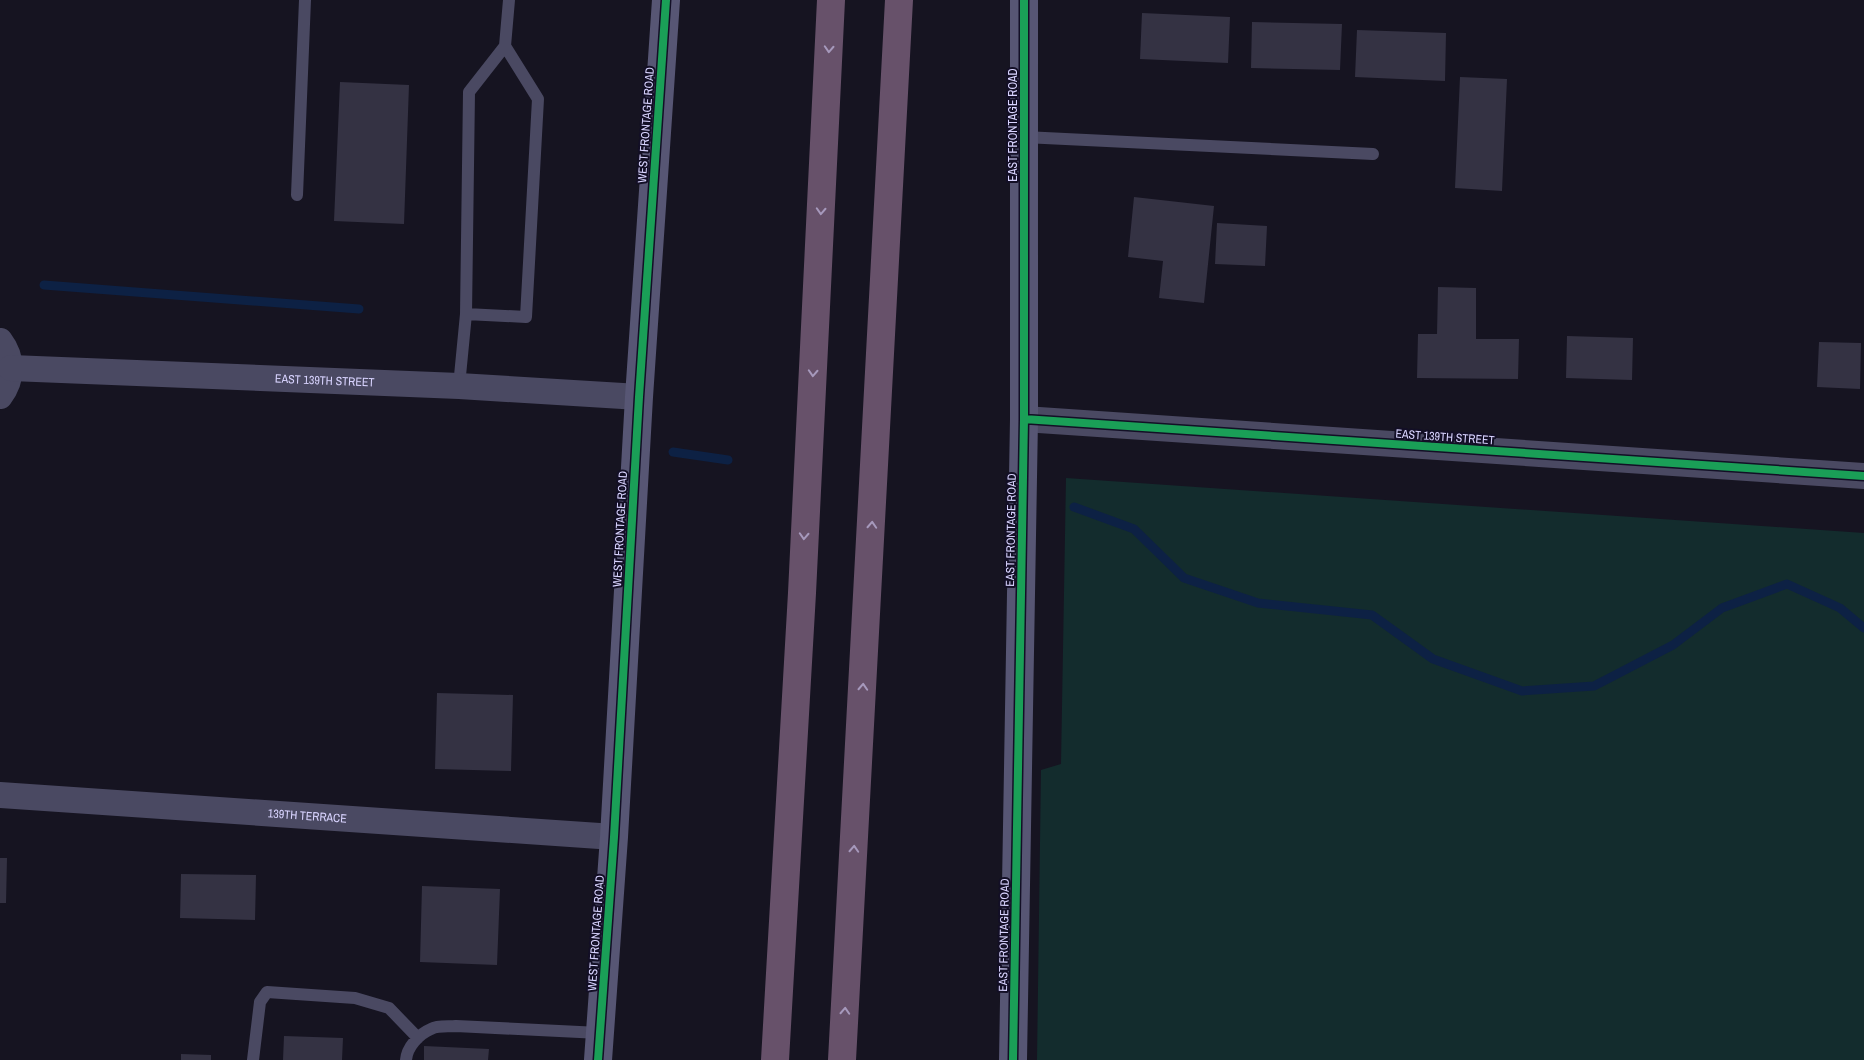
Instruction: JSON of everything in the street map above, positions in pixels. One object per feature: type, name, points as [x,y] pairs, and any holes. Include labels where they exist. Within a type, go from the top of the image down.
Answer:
[{"type":"highway","points":[[775,1060],[802,593],[831,0]]},
{"type":"highway","points":[[842,1060],[899,0]]},
{"type":"street","name":"WEST FRONTAGE ROAD","points":[[599,1047],[614,837],[639,397],[666,0]]},
{"type":"street","name":"EAST FRONTAGE ROAD","points":[[1013,1060],[1024,419],[1024,0]]},
{"type":"street","points":[[0,341],[8,355],[10,368],[6,388],[0,396]]},
{"type":"street","name":"EAST 139TH STREET","points":[[10,368],[459,386],[639,397]]},
{"type":"street","name":"EAST 139TH STREET","points":[[1024,419],[1864,476]]},
{"type":"street","name":"139TH TERRACE","points":[[0,795],[614,837]]},
{"type":"lane","points":[[296,195],[305,0]]},
{"type":"lane","points":[[459,386],[466,314],[469,92],[505,46],[509,0]]},
{"type":"lane","points":[[466,314],[526,317],[538,99],[505,46]]},
{"type":"lane","points":[[1024,137],[1373,154]]},
{"type":"lane","points":[[253,1060],[260,1002],[267,992],[355,998],[389,1008],[418,1038]]},
{"type":"lane","points":[[406,1060],[407,1053],[418,1038],[432,1028],[456,1026],[599,1047]]},
{"type":"green space","points":[[1066,478],[1864,533],[1864,1060],[1037,1060],[1041,770],[1061,764]]},
{"type":"building","points":[[1142,13],[1230,17],[1228,63],[1140,59]]},
{"type":"building","points":[[1252,22],[1342,24],[1340,70],[1251,68]]},
{"type":"building","points":[[1357,30],[1446,33],[1445,81],[1355,77]]},
{"type":"building","points":[[1460,77],[1507,79],[1502,191],[1455,188]]},
{"type":"building","points":[[340,82],[409,85],[404,224],[334,221]]},
{"type":"building","points":[[1134,197],[1214,206],[1204,303],[1159,298],[1163,261],[1128,257]]},
{"type":"building","points":[[1217,223],[1267,226],[1265,266],[1215,264]]},
{"type":"building","points":[[1438,287],[1476,288],[1476,339],[1519,339],[1518,379],[1417,378],[1418,334],[1437,334]]},
{"type":"building","points":[[1567,336],[1633,338],[1632,380],[1566,378]]},
{"type":"building","points":[[1819,342],[1861,343],[1860,389],[1817,387]]},
{"type":"building","points":[[437,693],[513,695],[511,771],[435,769]]},
{"type":"building","points":[[0,858],[7,858],[6,903],[0,903]]},
{"type":"building","points":[[181,874],[256,875],[255,920],[180,918]]},
{"type":"building","points":[[422,886],[500,889],[497,965],[420,962]]},
{"type":"building","points":[[284,1036],[343,1038],[342,1060],[283,1060]]},
{"type":"building","points":[[424,1046],[489,1049],[488,1060],[424,1060]]},
{"type":"building","points":[[181,1054],[211,1055],[211,1060],[181,1060]]},
{"type":"waterway","points":[[44,285],[359,309]]},
{"type":"waterway","points":[[673,452],[728,460]]},
{"type":"waterway","points":[[1074,507],[1134,529],[1184,578],[1258,603],[1372,615],[1433,659],[1522,691],[1594,686],[1673,645],[1722,608],[1787,584],[1840,608],[1864,628]]},
{"type":"cycle path","points":[[598,1060],[614,837],[639,397],[666,0]]},
{"type":"cycle path","points":[[1013,1060],[1024,419],[1024,0]]},
{"type":"cycle path","points":[[1024,419],[1864,476]]}]
